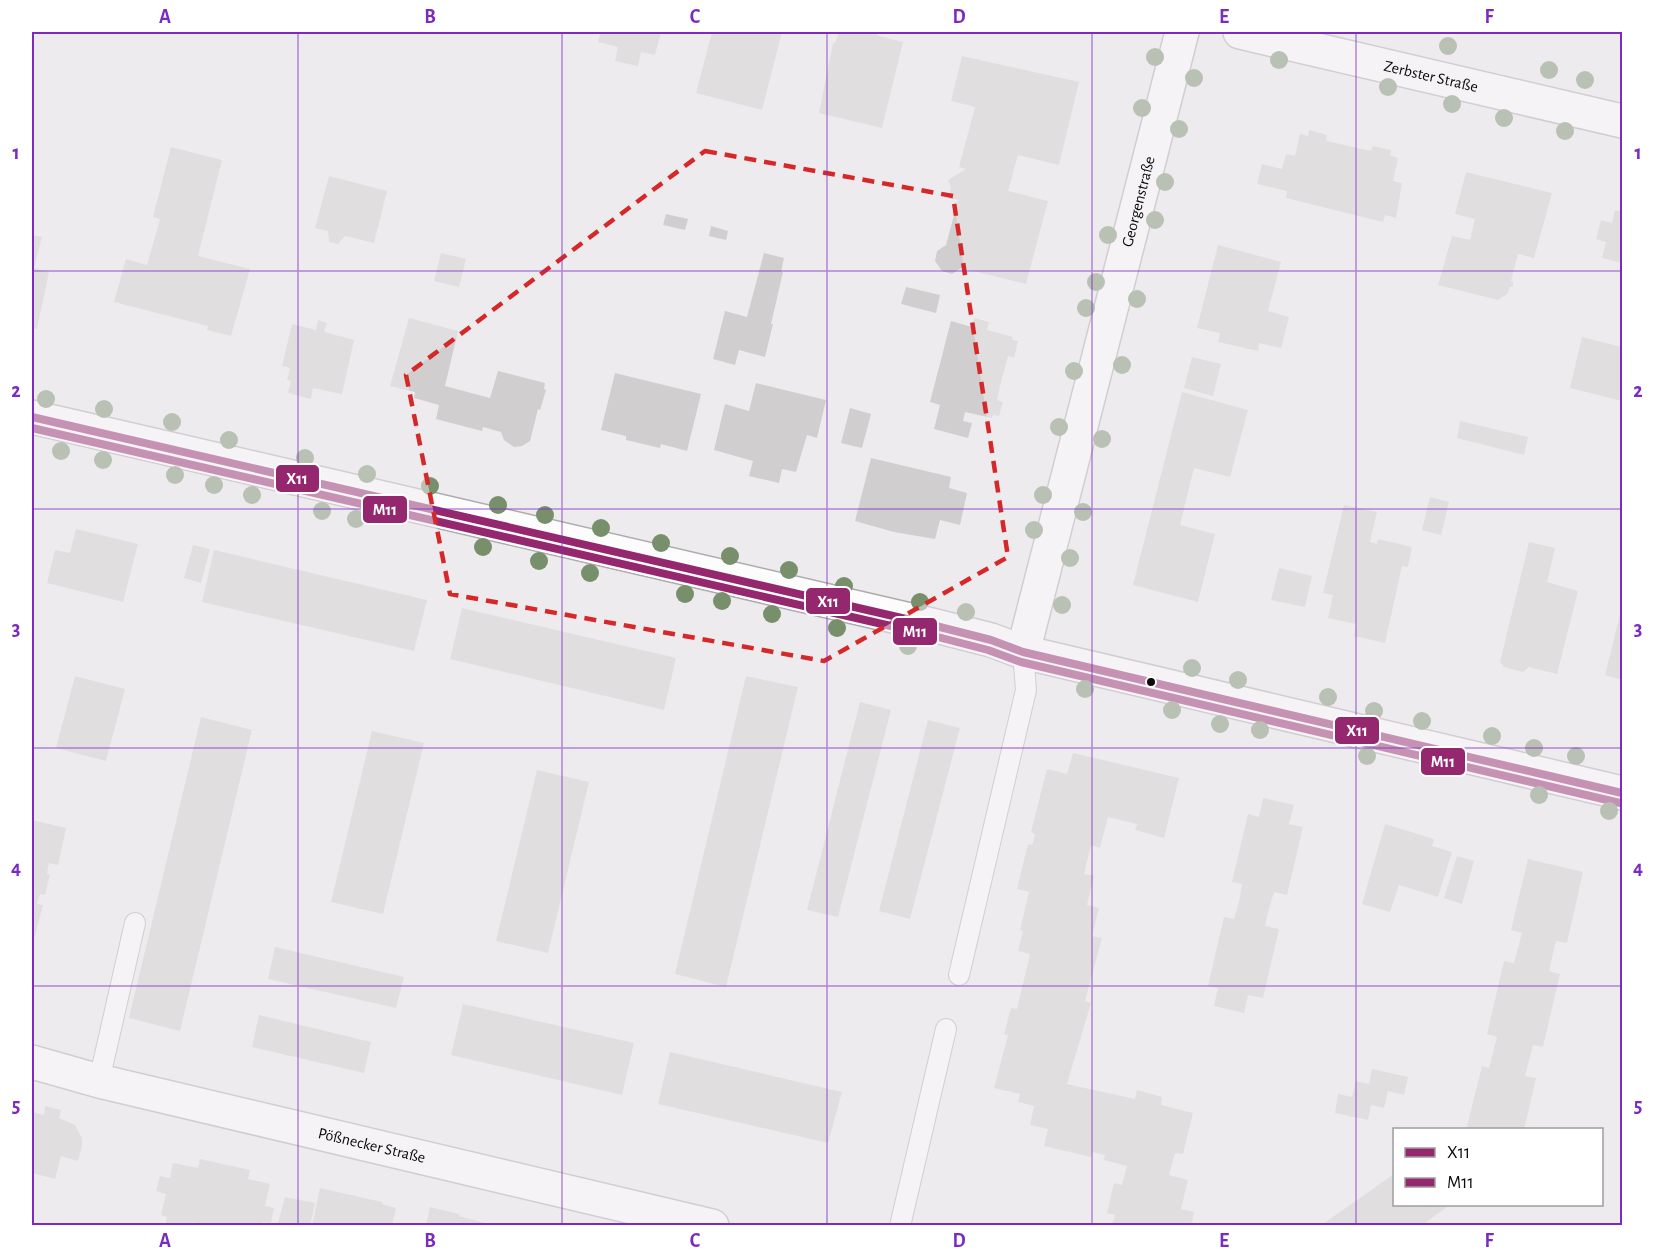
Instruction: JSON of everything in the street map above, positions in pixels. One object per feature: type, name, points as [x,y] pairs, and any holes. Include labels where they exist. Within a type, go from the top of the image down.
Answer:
[{"type":"street","name":"Georgenstraße","points":[[1023,652],[1182,32]]},
{"type":"street","name":"Zerbster Straße","points":[[1240,32],[1623,121]]},
{"type":"street","points":[[32,417],[932,626],[991,640],[1023,652],[1623,793]]},
{"type":"street","name":"Pößnecker Straße","points":[[32,1062],[99,1081],[712,1226]]},
{"type":"lane","points":[[958,975],[1026,690],[1023,652]]},
{"type":"lane","points":[[99,1081],[135,923]]},
{"type":"lane","points":[[900,1226],[946,1029]]},
{"type":"highlighted area","points":[[705,151],[953,196],[1008,557],[824,661],[450,594],[406,375]]},
{"type":"building","points":[[601,32],[661,32],[655,55],[641,52],[638,66],[615,61],[618,47],[598,42]]},
{"type":"building","points":[[712,32],[782,32],[762,110],[696,93]]},
{"type":"building","points":[[839,32],[875,32],[879,36],[903,42],[882,128],[819,113],[833,43]]},
{"type":"building","points":[[962,56],[1079,82],[1059,165],[1018,155],[1008,191],[1048,201],[1026,284],[961,268],[952,274],[942,271],[935,261],[937,251],[946,245],[958,200],[948,198],[951,187],[948,180],[966,169],[959,167],[975,107],[951,101]]},
{"type":"building","points":[[1309,130],[1327,135],[1326,141],[1371,151],[1373,146],[1391,150],[1390,155],[1398,158],[1393,181],[1402,183],[1396,218],[1385,215],[1383,222],[1286,198],[1287,191],[1257,184],[1262,164],[1282,169],[1286,154],[1295,156],[1300,134],[1308,136]]},
{"type":"building","points":[[171,147],[222,160],[198,256],[250,269],[231,336],[207,330],[208,326],[114,302],[126,259],[147,265],[160,219],[153,217]]},
{"type":"building","points":[[1466,172],[1552,193],[1534,258],[1518,254],[1511,281],[1513,287],[1510,287],[1507,294],[1498,300],[1438,285],[1452,236],[1470,240],[1475,219],[1455,214]]},
{"type":"building","points":[[329,176],[387,191],[374,243],[345,236],[338,244],[329,242],[328,231],[315,228]]},
{"type":"building","points":[[1615,210],[1622,212],[1622,263],[1602,258],[1606,242],[1596,239],[1601,220],[1612,223]]},
{"type":"building","points":[[666,214],[688,219],[685,230],[663,225]]},
{"type":"building","points":[[711,226],[728,231],[726,240],[709,236]]},
{"type":"building","points":[[32,235],[42,237],[34,268],[49,272],[37,329],[32,328]]},
{"type":"building","points":[[1218,245],[1281,262],[1268,311],[1289,317],[1281,348],[1259,343],[1258,351],[1218,342],[1220,333],[1197,328]]},
{"type":"building","points":[[441,253],[466,259],[459,287],[434,281]]},
{"type":"building","points":[[764,253],[784,258],[765,357],[739,350],[735,365],[713,359],[725,311],[747,317]]},
{"type":"building","points":[[906,287],[940,295],[936,313],[901,304]]},
{"type":"building","points":[[409,318],[458,331],[445,386],[490,398],[498,371],[545,383],[544,389],[546,390],[540,410],[538,409],[530,441],[522,446],[514,447],[504,440],[501,432],[483,427],[482,431],[436,419],[439,405],[414,398],[415,392],[390,386]]},
{"type":"building","points":[[974,318],[989,322],[987,330],[1013,337],[1012,340],[1018,341],[1014,358],[1008,356],[1002,378],[997,400],[1003,402],[999,416],[993,415],[992,418],[965,412],[963,421],[972,423],[968,438],[934,429],[940,405],[930,402],[951,321],[972,327]]},
{"type":"building","points":[[318,320],[327,323],[324,332],[354,340],[342,394],[313,388],[311,399],[288,393],[291,381],[287,380],[290,368],[282,366],[292,324],[316,330]]},
{"type":"building","points":[[1582,337],[1622,347],[1622,401],[1570,388]]},
{"type":"building","points":[[1192,357],[1221,364],[1213,396],[1184,388]]},
{"type":"building","points":[[615,373],[701,394],[687,451],[661,444],[660,448],[626,440],[626,436],[601,430]]},
{"type":"building","points":[[756,383],[826,400],[817,438],[807,435],[796,472],[782,469],[779,483],[749,476],[753,461],[714,450],[725,404],[749,411]]},
{"type":"building","points":[[1182,392],[1248,410],[1230,477],[1194,468],[1180,525],[1215,534],[1198,602],[1133,585]]},
{"type":"building","points":[[850,408],[871,414],[862,448],[841,443]]},
{"type":"building","points":[[1460,421],[1528,437],[1524,455],[1457,438]]},
{"type":"building","points":[[871,458],[951,477],[949,488],[967,493],[960,525],[940,520],[935,539],[894,532],[855,521]]},
{"type":"building","points":[[1430,497],[1449,502],[1441,535],[1422,530]]},
{"type":"building","points":[[1344,505],[1377,512],[1370,542],[1377,544],[1378,539],[1412,547],[1408,567],[1402,566],[1385,643],[1354,636],[1356,624],[1328,618],[1333,595],[1323,593]]},
{"type":"building","points":[[76,529],[138,544],[123,602],[47,583],[55,550],[70,553]]},
{"type":"building","points":[[1529,542],[1555,548],[1547,582],[1578,591],[1557,674],[1529,667],[1523,672],[1504,667],[1500,662]]},
{"type":"building","points":[[193,545],[210,549],[201,583],[184,578]]},
{"type":"building","points":[[214,550],[427,600],[414,651],[202,602]]},
{"type":"building","points":[[1279,568],[1312,576],[1305,607],[1271,600]]},
{"type":"building","points":[[1622,606],[1622,680],[1605,675]]},
{"type":"building","points":[[462,608],[676,658],[664,710],[450,659]]},
{"type":"building","points":[[75,676],[125,689],[106,761],[56,748]]},
{"type":"building","points":[[746,676],[798,687],[726,987],[675,974]]},
{"type":"building","points":[[860,702],[891,710],[838,917],[807,910]]},
{"type":"building","points":[[201,717],[252,730],[180,1031],[129,1018]]},
{"type":"building","points":[[928,720],[960,728],[910,919],[879,911]]},
{"type":"building","points":[[372,731],[424,743],[383,914],[331,902]]},
{"type":"building","points":[[1073,753],[1179,778],[1164,838],[1135,830],[1137,824],[1108,817],[1100,848],[1091,845],[1084,874],[1094,876],[1087,905],[1099,908],[1092,936],[1102,938],[1085,1001],[1091,1003],[1067,1084],[1135,1099],[1137,1090],[1162,1097],[1161,1105],[1193,1113],[1183,1154],[1175,1153],[1169,1175],[1188,1180],[1181,1209],[1194,1212],[1191,1226],[1112,1226],[1115,1215],[1107,1213],[1114,1183],[1122,1185],[1127,1166],[1104,1160],[1105,1155],[1092,1152],[1091,1157],[1044,1146],[1048,1129],[1030,1125],[1034,1106],[1018,1102],[1020,1094],[994,1088],[1008,1035],[1004,1034],[1011,1008],[1017,1009],[1030,954],[1018,951],[1023,931],[1020,930],[1029,892],[1017,889],[1028,844],[1032,845],[1034,839],[1035,834],[1031,832],[1047,769],[1067,774]]},
{"type":"building","points":[[537,770],[589,782],[548,953],[496,941]]},
{"type":"building","points":[[1263,798],[1294,805],[1289,824],[1303,827],[1287,895],[1274,892],[1265,926],[1279,929],[1263,998],[1248,995],[1244,1013],[1214,1006],[1218,988],[1208,986],[1224,917],[1234,919],[1239,902],[1242,884],[1232,882],[1248,814],[1259,817]]},
{"type":"building","points":[[32,820],[66,828],[58,865],[49,863],[47,874],[50,875],[45,895],[40,894],[37,904],[43,905],[35,936],[32,935]]},
{"type":"building","points":[[1385,824],[1434,839],[1432,846],[1452,852],[1438,897],[1399,885],[1390,912],[1362,904]]},
{"type":"building","points":[[1457,856],[1474,861],[1462,904],[1444,898]]},
{"type":"building","points":[[1528,859],[1583,872],[1567,943],[1556,941],[1549,971],[1560,974],[1543,1047],[1533,1045],[1525,1076],[1536,1078],[1524,1128],[1466,1128],[1482,1066],[1489,1068],[1497,1037],[1487,1034],[1504,961],[1514,963],[1522,933],[1511,930]]},
{"type":"building","points":[[275,947],[404,977],[396,1008],[268,979]]},
{"type":"building","points":[[463,1004],[634,1043],[622,1095],[451,1055]]},
{"type":"building","points":[[259,1015],[371,1042],[364,1073],[252,1047]]},
{"type":"building","points":[[670,1052],[842,1092],[828,1143],[658,1104]]},
{"type":"building","points":[[1372,1069],[1408,1077],[1404,1095],[1388,1091],[1384,1108],[1371,1105],[1368,1120],[1335,1113],[1338,1094],[1352,1097],[1356,1081],[1369,1084]]},
{"type":"building","points":[[45,1106],[61,1110],[59,1118],[75,1125],[82,1138],[78,1161],[61,1156],[55,1179],[32,1173],[32,1112],[44,1115]]},
{"type":"building","points":[[200,1159],[250,1170],[248,1179],[270,1184],[265,1206],[274,1208],[271,1223],[262,1222],[261,1226],[207,1226],[193,1222],[192,1226],[165,1226],[167,1217],[161,1215],[166,1194],[156,1191],[160,1176],[170,1178],[173,1163],[198,1168]]},
{"type":"building","points":[[1393,1175],[1393,1206],[1448,1206],[1421,1226],[1320,1226]]},
{"type":"building","points":[[320,1188],[382,1202],[382,1204],[396,1208],[392,1226],[312,1226]]},
{"type":"building","points":[[285,1197],[315,1203],[310,1226],[277,1226]]},
{"type":"building","points":[[430,1207],[459,1214],[459,1216],[496,1226],[426,1226]]},
{"type":"transit line","name":"X11","points":[[32,417],[932,625],[991,640],[1023,652],[1622,793]]},
{"type":"transit line","name":"M11","points":[[32,428],[930,635],[988,650],[1021,662],[1620,803]]}]
